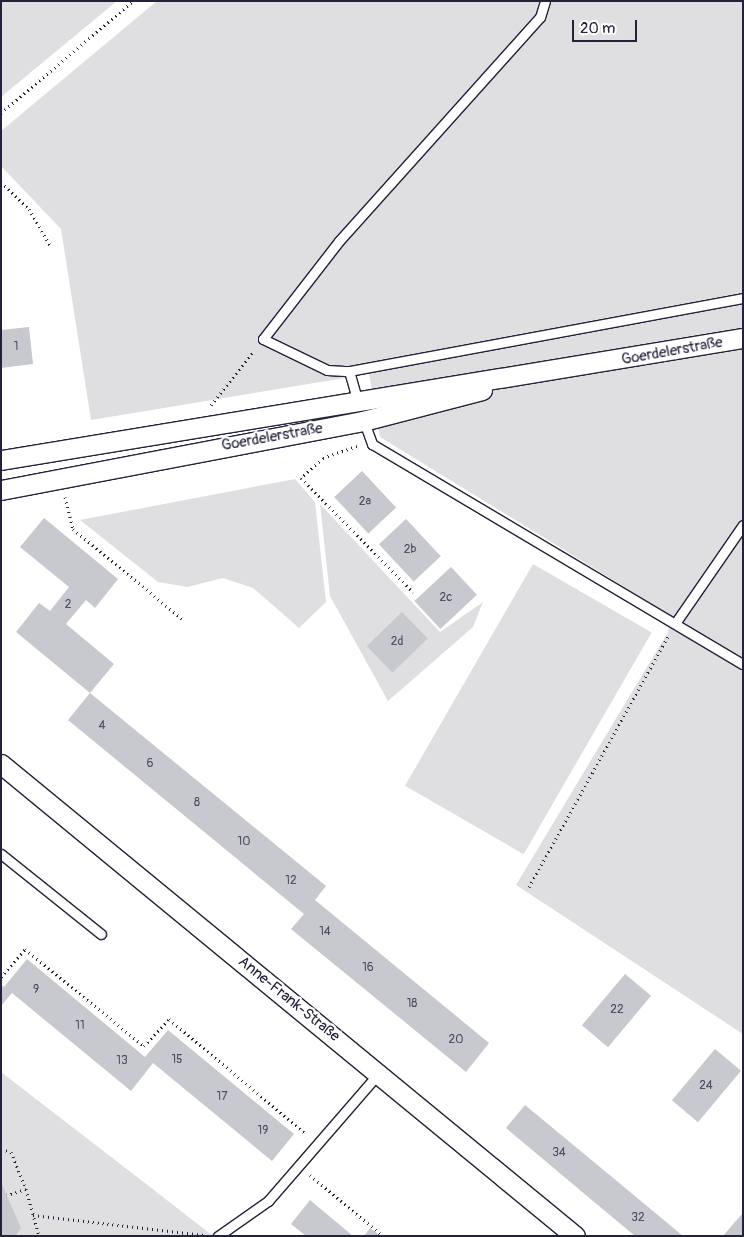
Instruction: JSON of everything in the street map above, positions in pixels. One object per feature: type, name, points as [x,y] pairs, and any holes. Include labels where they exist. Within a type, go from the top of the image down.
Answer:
[{"type":"street","name":"Goerdelerstraße","points":[[1,460],[357,398],[541,374],[743,338]]},
{"type":"street","name":"Goerdelerstraße","points":[[1,490],[363,421],[541,374]]},
{"type":"street","name":"Anne-Frank-Straße","points":[[1,764],[575,1236]]},
{"type":"lane","points":[[545,1],[540,17],[339,241],[263,339],[327,370],[349,371],[743,298]]},
{"type":"lane","points":[[349,371],[363,421],[372,444],[676,622],[743,664]]},
{"type":"lane","points":[[676,622],[743,525]]},
{"type":"lane","points":[[1,854],[102,934]]},
{"type":"lane","points":[[218,1236],[268,1201],[300,1167],[379,1073]]},
{"type":"path","points":[[1,113],[133,1]]},
{"type":"path","points":[[1,182],[28,209],[50,238],[51,247]]},
{"type":"path","points":[[193,428],[263,339]]},
{"type":"path","points":[[372,444],[344,448],[323,458],[301,478],[413,592]]},
{"type":"path","points":[[57,478],[73,529],[182,619]]},
{"type":"path","points":[[529,887],[676,622]]},
{"type":"path","points":[[1,977],[25,949],[144,1046],[169,1019],[318,1144]]},
{"type":"path","points":[[1,1149],[11,1152],[26,1189],[39,1236]]},
{"type":"path","points":[[300,1167],[383,1236]]},
{"type":"path","points":[[7,1195],[26,1189]]},
{"type":"path","points":[[33,1215],[214,1236]]},
{"type":"shaded area","points":[[1,1],[117,1],[1,97]]},
{"type":"shaded area","points":[[157,1],[743,1],[743,1034],[516,885],[668,632],[670,615],[380,437],[369,374],[91,420],[61,229],[1,166],[1,131]]},
{"type":"shaded area","points":[[295,479],[315,502],[326,602],[299,628],[253,588],[223,578],[187,587],[158,582],[80,520]]},
{"type":"shaded area","points":[[320,504],[440,632],[483,602],[473,627],[388,701],[330,596]]},
{"type":"shaded area","points":[[533,564],[652,632],[524,854],[405,786]]},
{"type":"shaded area","points":[[1,1072],[150,1187],[213,1236],[1,1236]]},
{"type":"building","points":[[29,327],[33,364],[1,368],[1,330]]},
{"type":"building","points":[[362,471],[396,508],[368,533],[334,497]]},
{"type":"building","points":[[44,518],[118,579],[95,608],[86,600],[66,624],[114,664],[90,693],[16,632],[39,603],[50,611],[69,587],[20,547]]},
{"type":"building","points":[[406,519],[441,556],[414,582],[379,544]]},
{"type":"building","points":[[451,567],[477,595],[440,629],[414,601]]},
{"type":"building","points":[[402,612],[428,639],[392,673],[367,646]]},
{"type":"building","points":[[90,693],[326,886],[315,900],[489,1043],[466,1072],[291,929],[304,914],[68,720]]},
{"type":"building","points":[[27,959],[145,1057],[168,1030],[294,1134],[272,1161],[153,1063],[131,1091],[12,993],[1,1006],[1,985],[4,987]]},
{"type":"building","points":[[625,974],[651,996],[608,1047],[582,1025]]},
{"type":"building","points":[[715,1049],[741,1071],[698,1122],[672,1100]]},
{"type":"building","points":[[525,1105],[683,1236],[635,1236],[506,1128]]},
{"type":"building","points":[[1,1182],[21,1228],[15,1236],[1,1236]]},
{"type":"building","points":[[310,1200],[353,1236],[306,1236],[291,1224]]},
{"type":"building","points":[[743,1213],[743,1236],[723,1236],[734,1223]]},
{"type":"building","points":[[370,1228],[378,1234],[377,1236],[364,1236]]}]
